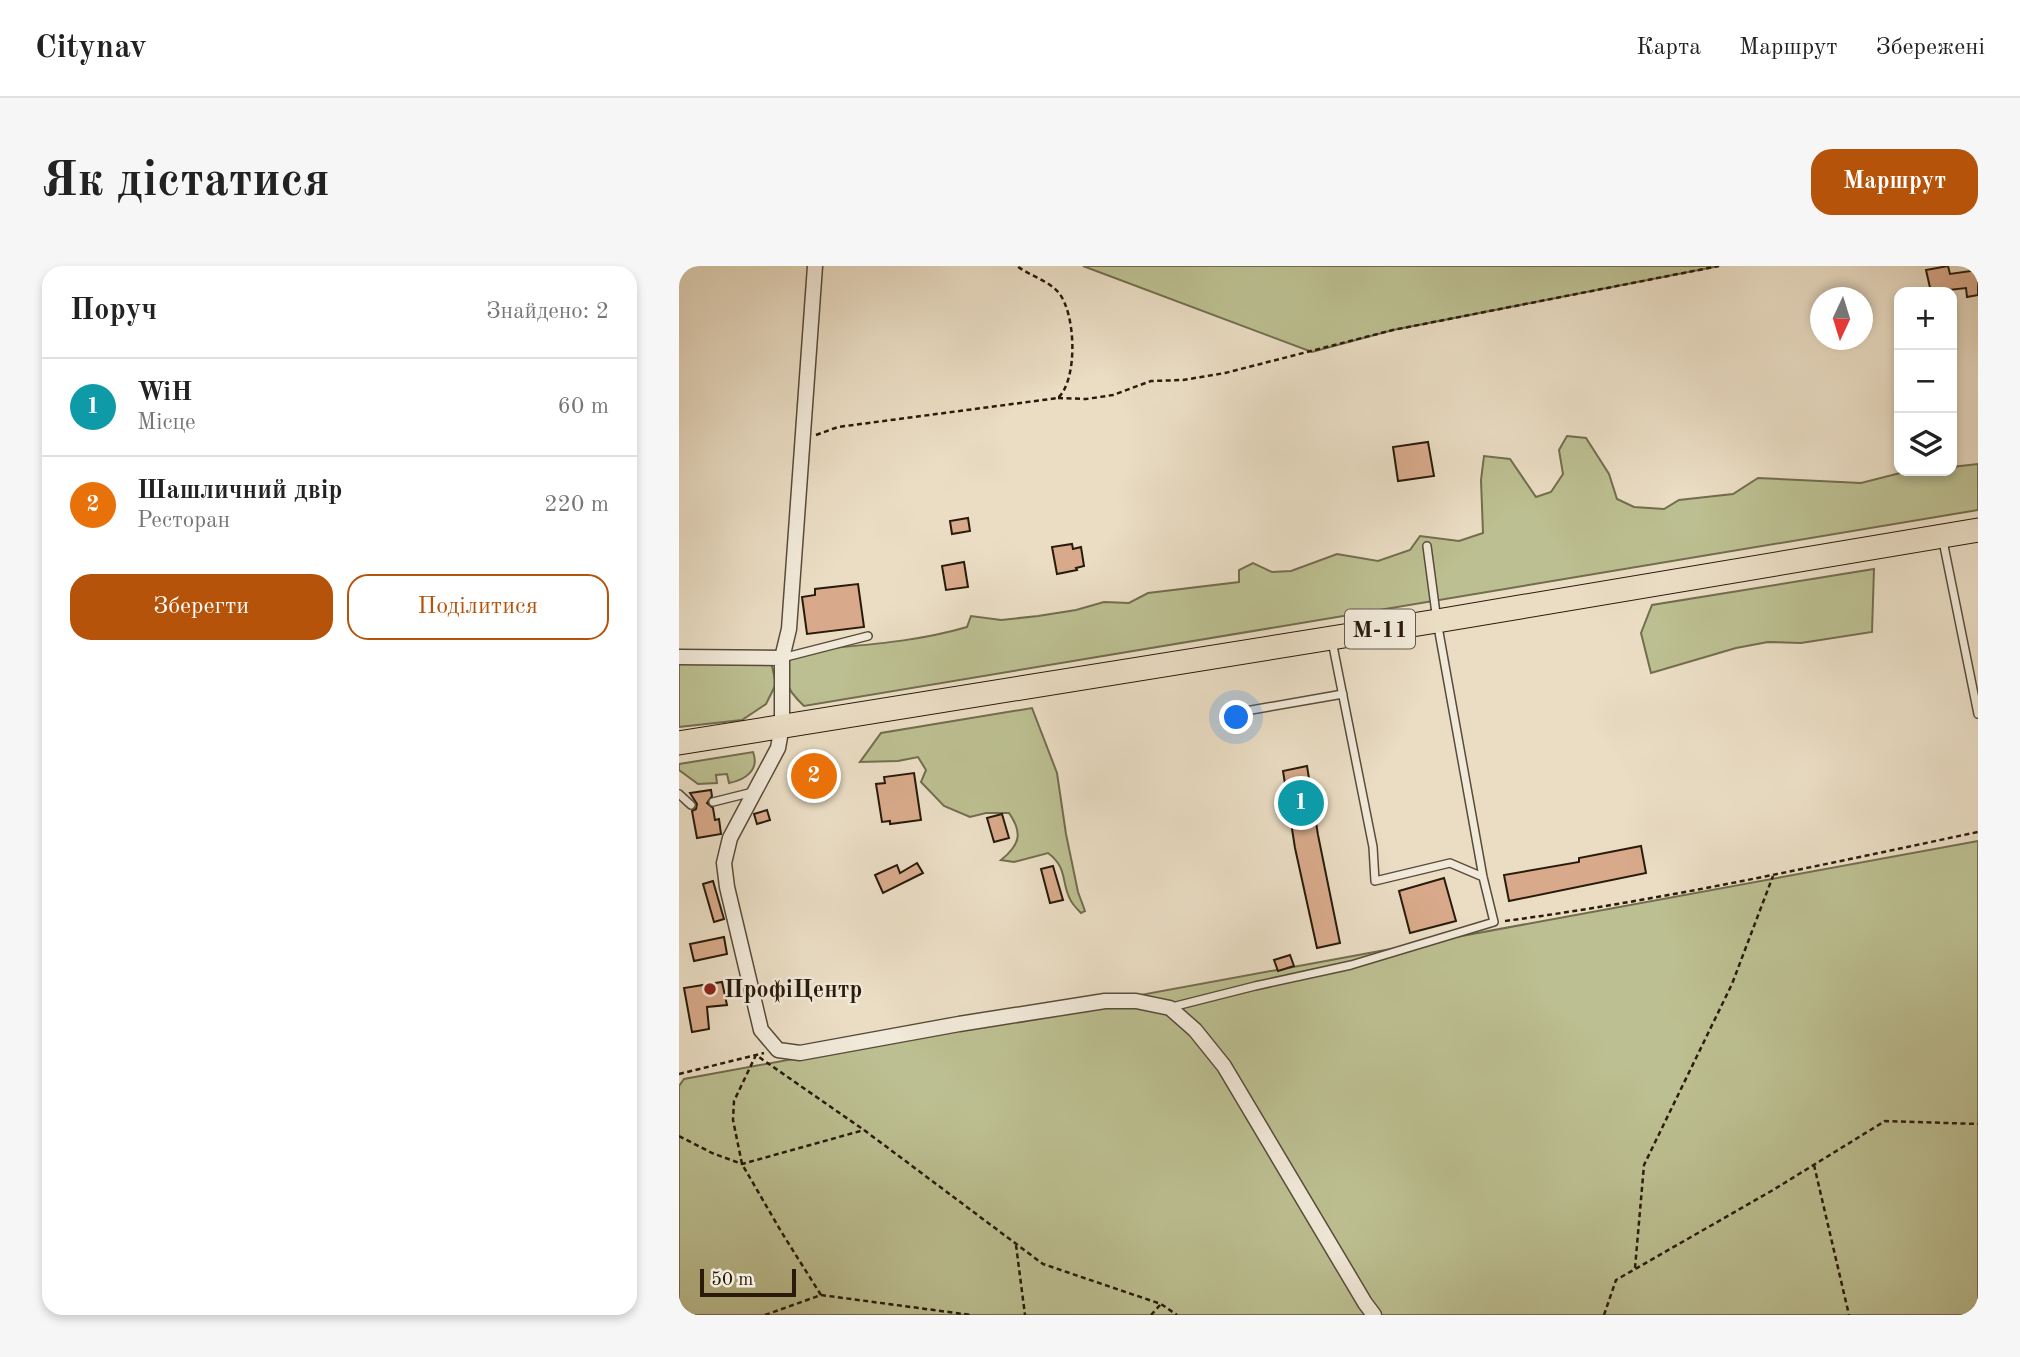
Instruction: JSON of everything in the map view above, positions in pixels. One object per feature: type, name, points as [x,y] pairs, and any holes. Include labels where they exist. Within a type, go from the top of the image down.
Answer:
[{"type":"highway","name":"М-11","points":[[679,743],[1437,621],[1978,530]]},
{"type":"street","points":[[815,266],[789,629],[782,658],[782,726],[778,748],[730,838],[724,863],[727,887],[761,1030],[778,1050],[800,1053],[1105,1001],[1136,1001],[1170,1008],[1195,1030],[1224,1066],[1374,1315]]},
{"type":"street","points":[[679,657],[782,658]]},
{"type":"lane","points":[[1942,537],[1978,714]]},
{"type":"lane","points":[[1170,1008],[1351,965],[1495,922],[1483,877],[1437,621],[1427,545]]},
{"type":"lane","points":[[782,658],[868,636]]},
{"type":"lane","points":[[1331,637],[1373,847],[1375,881],[1450,863],[1483,877]]},
{"type":"lane","points":[[1240,712],[1343,694]]},
{"type":"lane","points":[[713,802],[756,791]]},
{"type":"lane","points":[[679,794],[691,805]]},
{"type":"path","points":[[1017,266],[1049,284],[1064,303],[1071,336],[1070,380],[1058,398]]},
{"type":"path","points":[[801,440],[838,427],[1058,398],[1086,399],[1113,395],[1151,381],[1183,380],[1225,373],[1393,330],[1719,266]]},
{"type":"path","points":[[1495,922],[1556,915],[1773,876],[1978,832]]},
{"type":"path","points":[[1635,1269],[1644,1165],[1732,984],[1773,876]]},
{"type":"path","points":[[679,1074],[778,1050]]},
{"type":"path","points":[[756,1055],[864,1130],[1043,1264],[1160,1304],[1177,1315]]},
{"type":"path","points":[[756,1055],[734,1101],[733,1120],[742,1164],[821,1295]]},
{"type":"path","points":[[1604,1315],[1616,1280],[1885,1121],[1978,1124]]},
{"type":"path","points":[[679,1136],[712,1153],[742,1164],[864,1130]]},
{"type":"path","points":[[1814,1165],[1849,1315]]},
{"type":"path","points":[[1016,1243],[1025,1315]]},
{"type":"path","points":[[765,1315],[821,1295],[971,1315]]},
{"type":"path","points":[[1151,1315],[1160,1304]]},
{"type":"green space","points":[[1083,266],[1719,266],[1393,330],[1312,352]]},
{"type":"green space","points":[[1567,436],[1586,438],[1609,474],[1617,499],[1634,507],[1664,509],[1679,500],[1733,494],[1758,478],[1861,483],[1894,475],[1957,476],[1957,466],[1978,464],[1978,510],[804,706],[792,693],[786,681],[785,667],[793,652],[945,633],[967,627],[971,616],[1001,620],[1038,616],[1104,602],[1129,603],[1148,593],[1239,582],[1239,570],[1253,563],[1272,572],[1291,571],[1337,554],[1378,561],[1410,550],[1420,536],[1459,541],[1483,533],[1481,480],[1484,456],[1510,459],[1536,497],[1551,492],[1563,474],[1559,450]]},
{"type":"green space","points":[[1874,569],[1872,632],[1801,643],[1768,642],[1736,648],[1651,673],[1641,633],[1652,605]]},
{"type":"green space","points":[[763,654],[772,666],[776,684],[766,704],[742,720],[679,727],[679,660]]},
{"type":"green space","points":[[1032,708],[1057,773],[1066,834],[1078,892],[1085,911],[1081,913],[1067,893],[1059,864],[1048,853],[1014,862],[1001,860],[1016,844],[1018,833],[1009,813],[986,813],[970,817],[944,806],[921,782],[926,770],[918,757],[898,761],[860,762],[881,733]]},
{"type":"green space","points":[[753,752],[755,758],[750,773],[729,783],[727,774],[716,775],[717,783],[698,784],[679,770],[679,764]]},
{"type":"green space","points":[[1978,841],[1978,1315],[679,1315],[679,1086],[684,1079]]},
{"type":"building","points":[[1948,266],[1950,274],[1978,270],[1978,295],[1967,297],[1966,288],[1930,287],[1926,270]]},
{"type":"building","points":[[1428,442],[1434,476],[1398,481],[1393,447]]},
{"type":"building","points":[[968,518],[970,531],[952,534],[950,521]]},
{"type":"building","points":[[1072,544],[1073,549],[1081,547],[1084,566],[1057,574],[1052,547]]},
{"type":"building","points":[[964,562],[968,587],[946,590],[942,566]]},
{"type":"building","points":[[858,584],[864,627],[807,634],[802,597],[815,595],[815,589]]},
{"type":"building","points":[[1307,766],[1340,943],[1317,948],[1295,848],[1283,771]]},
{"type":"building","points":[[914,773],[921,820],[890,824],[890,821],[882,822],[876,784],[885,783],[884,777]]},
{"type":"building","points":[[711,790],[712,796],[707,803],[713,808],[715,820],[719,819],[721,834],[697,838],[692,811],[697,804],[690,793]]},
{"type":"building","points":[[767,810],[770,820],[757,824],[754,814]]},
{"type":"building","points":[[1002,814],[1009,838],[994,842],[987,818]]},
{"type":"building","points":[[1641,846],[1646,873],[1509,901],[1504,875],[1579,862],[1579,858]]},
{"type":"building","points":[[917,863],[923,873],[883,893],[875,875],[897,865],[900,873]]},
{"type":"building","points":[[1053,866],[1063,900],[1050,903],[1041,869]]},
{"type":"building","points":[[1444,878],[1456,921],[1410,933],[1399,891]]},
{"type":"building","points":[[713,881],[724,919],[714,922],[703,884]]},
{"type":"building","points":[[724,937],[727,954],[694,961],[690,944]]},
{"type":"building","points":[[1290,955],[1294,966],[1278,971],[1274,960]]},
{"type":"building","points":[[722,982],[727,1005],[707,1007],[709,1029],[692,1032],[684,988]]},
{"type":"place","name":"Шашличний двір","points":[[814,776]]},
{"type":"place","name":"WiH","points":[[1301,803]]},
{"type":"place","name":"ПрофіЦентр","points":[[710,989]]}]
